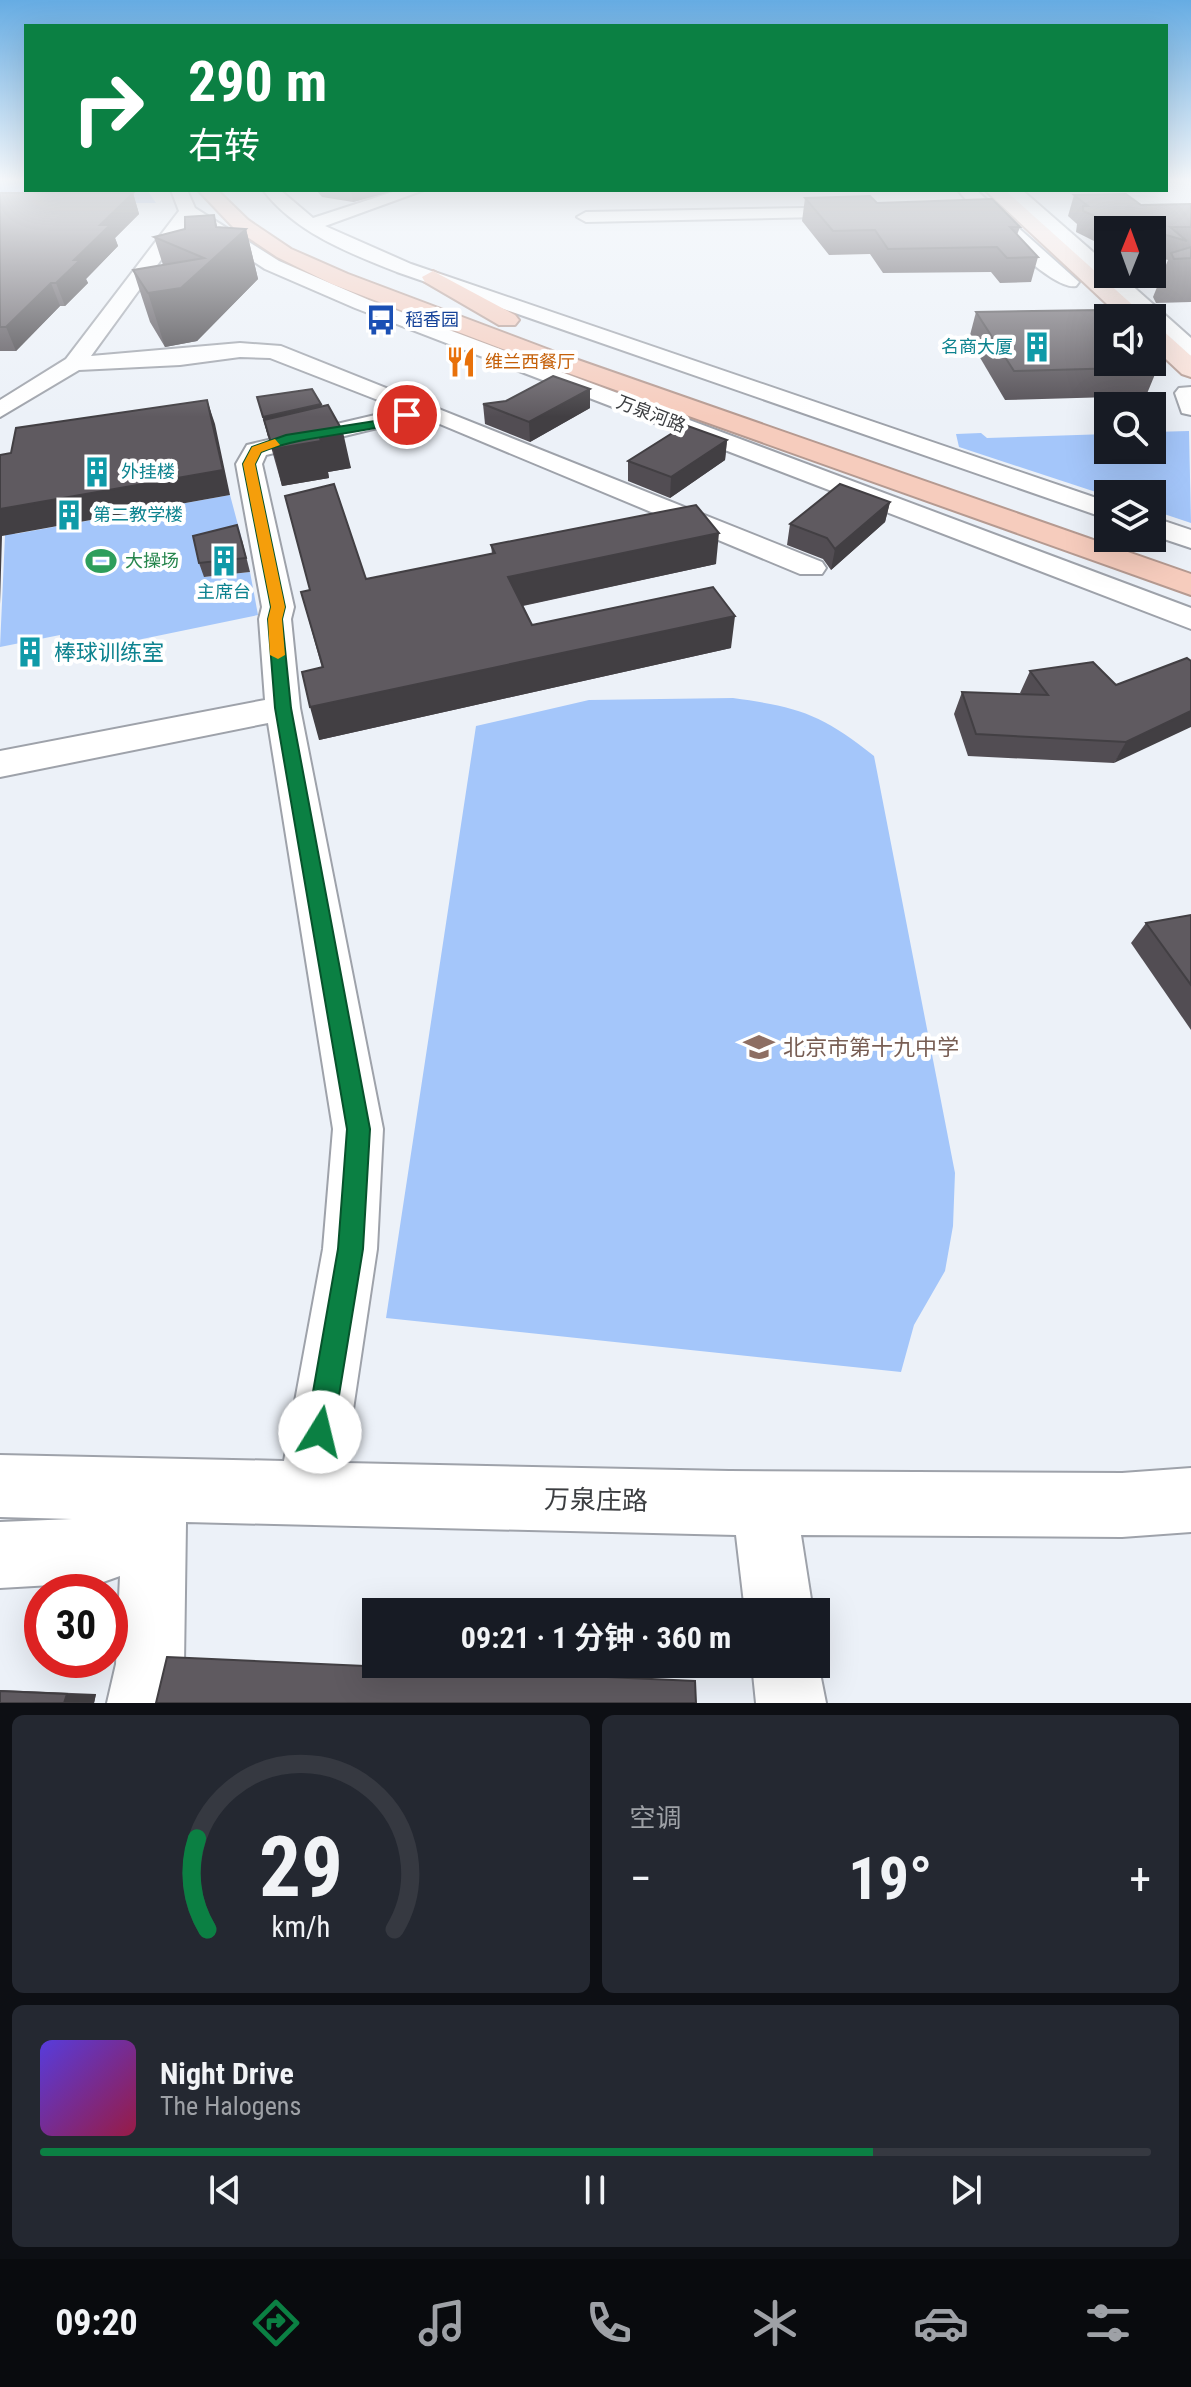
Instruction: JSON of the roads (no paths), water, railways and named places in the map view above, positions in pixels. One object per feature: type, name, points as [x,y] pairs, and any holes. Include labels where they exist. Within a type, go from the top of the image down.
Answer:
[{"type":"highway","name":"万泉河路","points":[[296,258],[340,279],[546,357],[1189,577]]},
{"type":"highway","name":"万泉河路","points":[[341,258],[520,327],[1094,528]]},
{"type":"highway","points":[[433,277],[520,327]]},
{"type":"highway","points":[[362,304],[546,357]]},
{"type":"highway","name":"万泉河路","points":[[1147,552],[1189,577]]},
{"type":"main road","points":[[1065,258],[1119,304]]},
{"type":"main road","points":[[1091,279],[1102,304]]},
{"type":"main road","points":[[1166,355],[1190,392]]},
{"type":"main road","points":[[1166,372],[1190,392]]},
{"type":"street","points":[[0,410],[74,364],[95,340],[152,258]]},
{"type":"street","name":"万泉河路","points":[[261,258],[362,304],[1191,619]]},
{"type":"street","points":[[382,258],[1094,506]]},
{"type":"street","points":[[1073,258],[1091,279],[1191,349]]},
{"type":"street","points":[[1091,279],[1191,272]]},
{"type":"street","points":[[1167,295],[1156,285],[1191,283]]},
{"type":"street","points":[[74,364],[180,358],[240,350],[273,351],[424,409],[811,568]]},
{"type":"street","points":[[309,1494],[350,1249],[358,1129],[283,708],[275,619],[278,607],[249,464],[256,450],[286,439],[390,422],[424,409]]},
{"type":"street","points":[[1166,531],[1191,539]]},
{"type":"street","points":[[0,764],[283,708]]},
{"type":"street","name":"万泉庄路","points":[[0,1486],[764,1502],[1122,1505],[1191,1500]]},
{"type":"street","points":[[0,1555],[103,1550],[155,1490]]},
{"type":"street","points":[[142,1703],[150,1664],[155,1490]]},
{"type":"street","points":[[764,1502],[777,1598]]},
{"type":"street","points":[[788,1678],[791,1703]]},
{"type":"place","name":"稻香园","points":[[381,320]]},
{"type":"place","name":"名商大厦","points":[[1037,347]]},
{"type":"place","name":"维兰西餐厅","points":[[461,362]]},
{"type":"place","name":"外挂楼","points":[[97,472]]},
{"type":"place","name":"第二教学楼","points":[[69,515]]},
{"type":"place","name":"大操场","points":[[101,561]]},
{"type":"place","name":"主席台","points":[[224,561]]},
{"type":"place","name":"棒球训练室","points":[[30,652]]},
{"type":"place","name":"北京市第十九中学","points":[[759,1047]]}]
